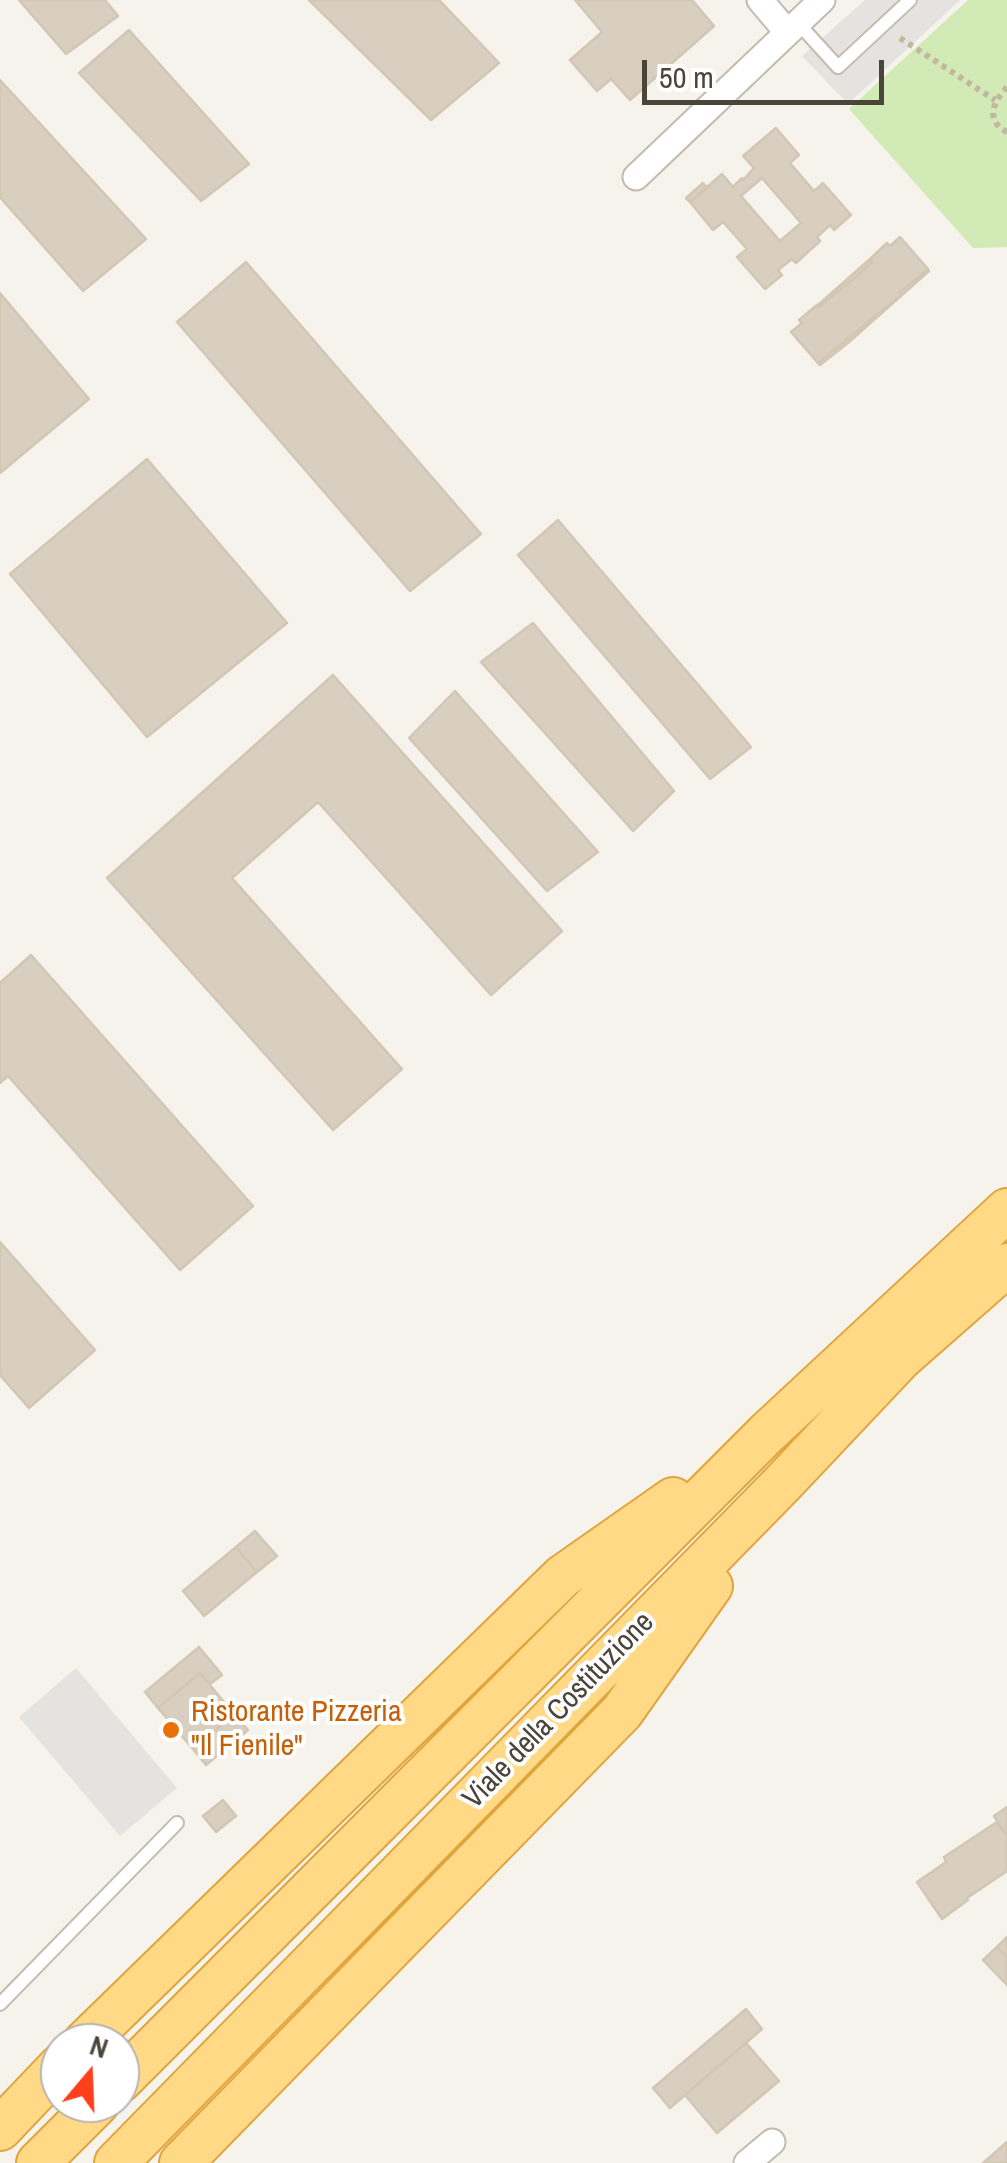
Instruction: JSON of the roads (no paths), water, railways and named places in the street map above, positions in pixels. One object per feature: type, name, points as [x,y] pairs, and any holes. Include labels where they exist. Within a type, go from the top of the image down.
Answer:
[{"type":"highway","name":"Viale della Costituzione","points":[[140,2060],[768,1432],[1007,1210]]},
{"type":"highway","name":"Viale della Costituzione","points":[[116,2163],[900,1360],[1007,1265]]},
{"type":"highway","points":[[105,2023],[564,1576],[768,1432]]},
{"type":"highway","points":[[181,2163],[622,1712],[783,1484]]},
{"type":"highway","points":[[0,2129],[40,2087]]},
{"type":"highway","points":[[38,2163],[78,2123]]},
{"type":"street","points":[[760,0],[792,27]]},
{"type":"street","points":[[636,177],[822,0]]},
{"type":"street","points":[[747,2163],[772,2142]]},
{"type":"lane","points":[[792,27],[838,67],[910,0]]},
{"type":"lane","points":[[0,2004],[177,1823]]},
{"type":"place","name":"Ristorante Pizzeria \"Il Fienile\"","points":[[171,1730]]}]
